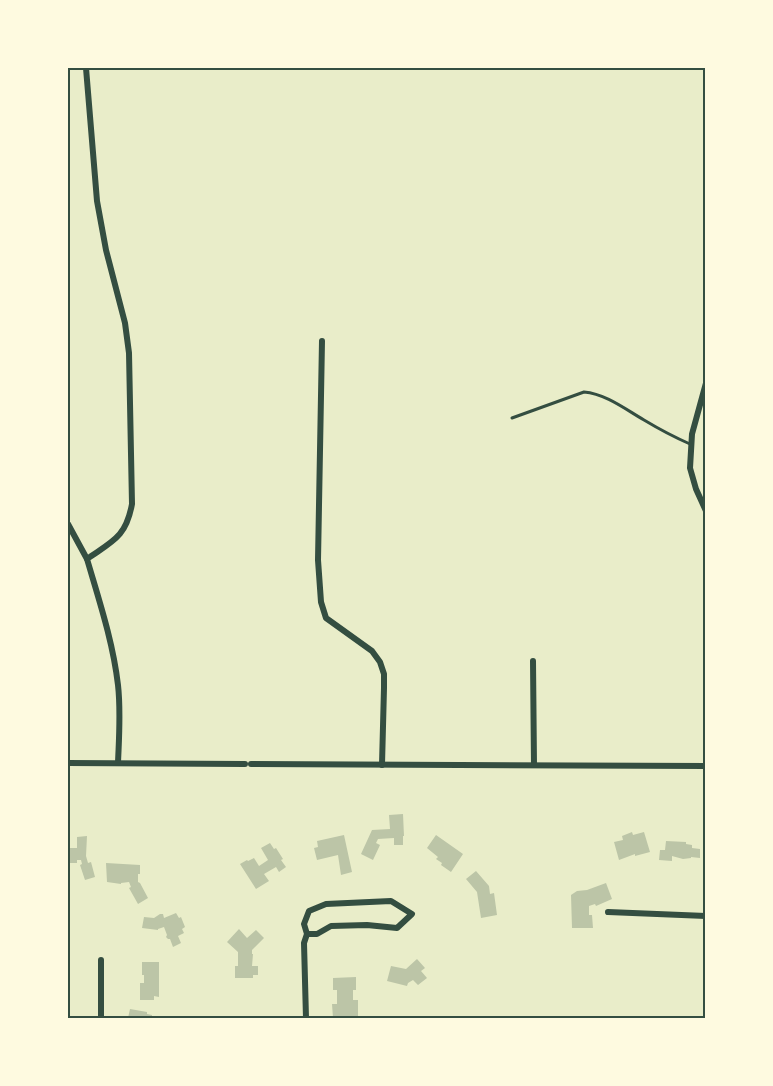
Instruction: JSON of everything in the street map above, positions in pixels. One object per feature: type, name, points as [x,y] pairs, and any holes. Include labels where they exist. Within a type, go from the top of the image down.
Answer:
[{"type":"street","points":[[86,68],[97,201],[106,250],[125,323],[129,353],[132,504],[124,529],[116,539],[87,559]]},
{"type":"street","points":[[322,341],[318,560],[321,602],[326,618],[372,651],[380,662],[384,674],[382,765]]},
{"type":"street","points":[[705,383],[692,434],[690,468],[705,511]]},
{"type":"street","points":[[68,524],[87,559],[109,633],[118,685],[118,763]]},
{"type":"street","points":[[533,662],[534,765]]},
{"type":"street","points":[[68,763],[705,766]]},
{"type":"street","points":[[306,1018],[304,943],[307,934],[304,924],[309,911],[326,904],[391,901],[412,915],[397,928],[367,925],[331,926],[317,934],[307,934]]},
{"type":"street","points":[[608,912],[705,916]]},
{"type":"street","points":[[101,960],[101,1018]]},
{"type":"lane","points":[[512,418],[584,392],[592,393],[606,398],[666,433],[692,445]]},
{"type":"building","points":[[403,814],[403,845],[394,845],[394,838],[378,839],[376,843],[380,845],[373,860],[361,854],[372,830],[390,829],[389,815]]},
{"type":"building","points":[[632,832],[633,835],[644,832],[650,852],[635,856],[635,854],[619,860],[614,842],[623,840],[622,836]]},
{"type":"building","points":[[344,835],[352,872],[341,875],[338,855],[317,860],[314,848],[318,847],[317,841]]},
{"type":"building","points":[[436,835],[463,854],[451,872],[441,865],[442,863],[436,859],[438,857],[427,848]]},
{"type":"building","points":[[87,836],[86,856],[88,863],[91,862],[95,877],[85,880],[80,865],[81,860],[77,860],[77,863],[68,863],[68,848],[77,848],[77,837]]},
{"type":"building","points":[[666,841],[686,842],[692,845],[692,848],[700,849],[700,858],[683,859],[672,856],[672,861],[659,860],[660,850],[665,850]]},
{"type":"building","points":[[270,843],[274,849],[276,848],[286,867],[279,872],[276,867],[264,874],[269,881],[256,889],[240,864],[254,858],[259,866],[268,860],[261,848]]},
{"type":"building","points":[[106,863],[140,865],[138,882],[148,898],[138,904],[129,888],[131,887],[129,882],[121,884],[107,882]]},
{"type":"building","points":[[476,871],[489,886],[490,894],[494,893],[497,915],[481,918],[477,892],[466,879]]},
{"type":"building","points":[[606,883],[612,899],[596,906],[595,904],[589,906],[593,928],[572,928],[571,895],[577,891]]},
{"type":"building","points":[[176,913],[179,918],[181,917],[185,927],[182,929],[184,933],[178,936],[181,943],[173,947],[170,939],[166,937],[164,927],[158,930],[142,928],[144,917],[154,918],[163,914],[164,918]]},
{"type":"building","points":[[239,929],[247,938],[256,930],[264,938],[252,950],[252,966],[258,966],[258,975],[253,975],[253,978],[235,978],[238,952],[227,942]]},
{"type":"building","points":[[417,959],[425,968],[421,971],[427,978],[418,985],[413,980],[407,986],[387,981],[391,966],[406,969]]},
{"type":"building","points":[[142,962],[159,962],[159,997],[154,996],[154,1000],[140,1000],[140,983],[144,983]]},
{"type":"building","points":[[356,977],[353,1000],[358,1000],[358,1016],[333,1018],[332,1004],[337,1004],[337,990],[333,990],[333,978]]},
{"type":"building","points":[[130,1009],[147,1012],[152,1015],[152,1018],[128,1018]]}]
